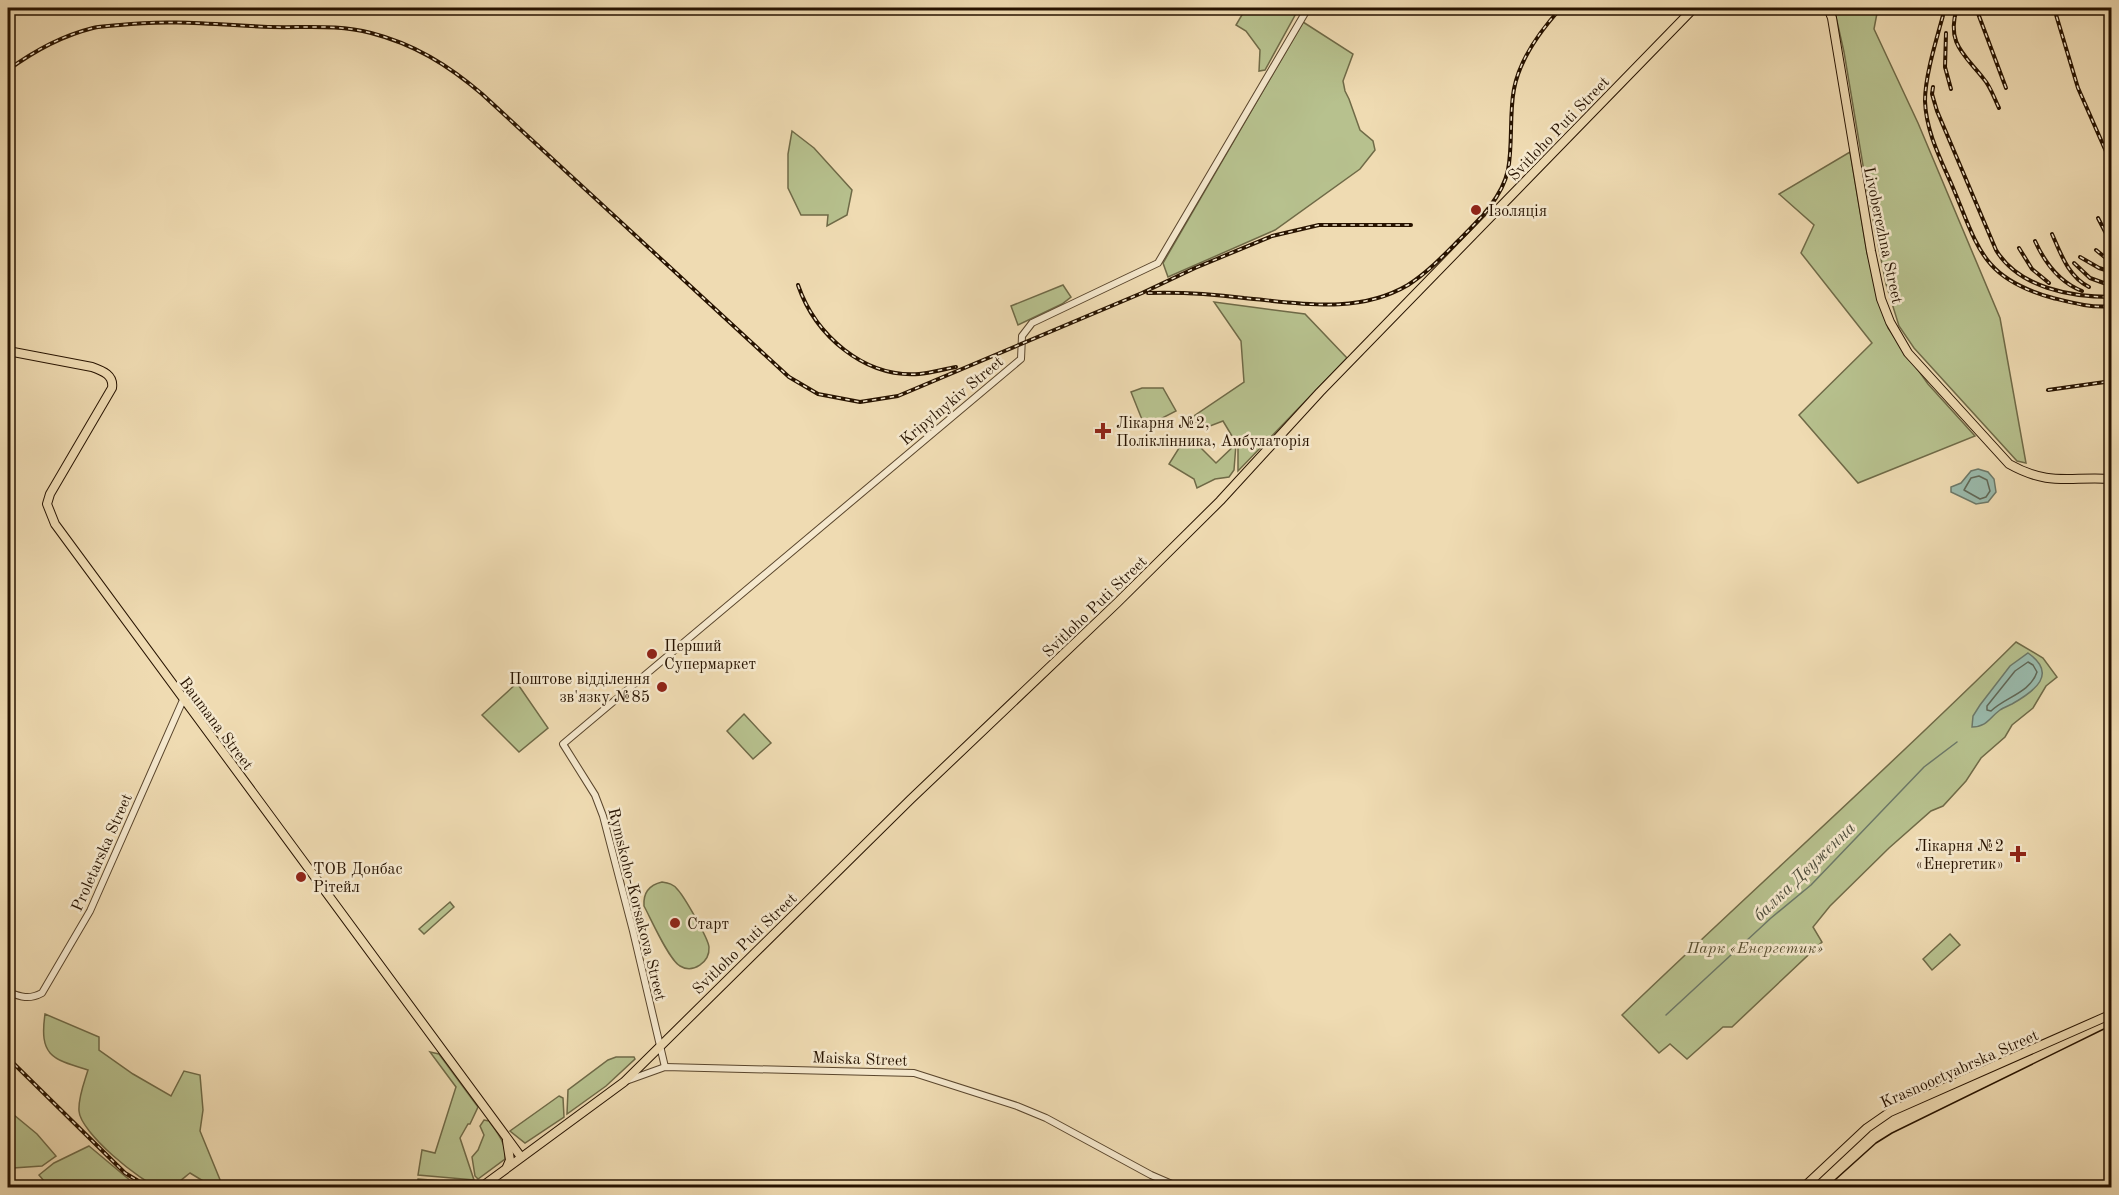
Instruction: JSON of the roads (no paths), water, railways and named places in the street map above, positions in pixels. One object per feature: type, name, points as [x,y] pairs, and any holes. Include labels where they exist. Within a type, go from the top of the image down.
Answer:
[{"type":"main road","name":"Svitloho Puti Street","points":[[480,1188],[624,1082],[903,807],[1196,526],[1320,392],[1694,8]]},
{"type":"main road","name":"Livoberezhna Street","points":[[1828,8],[1832,18],[1881,299],[1890,322],[1908,353],[2009,464],[2024,472],[2045,478],[2112,479]]},
{"type":"main road","name":"Baumana Street","points":[[8,351],[92,367],[102,370],[111,378],[112,388],[50,494],[47,504],[55,524],[521,1157]]},
{"type":"main road","name":"Krasnooctyabrska Street","points":[[1803,1188],[1866,1128],[1890,1112],[2112,1014]]},
{"type":"main road","points":[[506,1137],[519,1146],[536,1147]]},
{"type":"main road","points":[[506,1137],[510,1160],[507,1167]]},
{"type":"street","name":"Kripylnykiv Street","points":[[563,744],[1021,359],[1022,336],[1032,323],[1158,263],[1308,8]]},
{"type":"street","name":"Proletarska Street","points":[[8,992],[24,999],[42,993],[90,911],[183,700]]},
{"type":"street","name":"Rymskoho-Korsakova Street","points":[[563,744],[595,795],[603,816],[665,1067]]},
{"type":"street","name":"Maiska Street","points":[[624,1082],[665,1067],[914,1073],[1017,1106],[1046,1118],[1151,1175],[1180,1188]]},
{"type":"water","points":[[1978,469],[1988,472],[1994,479],[1996,492],[1988,502],[1976,504],[1951,492],[1951,487],[1961,483],[1971,471]]},
{"type":"water","points":[[2028,653],[2041,668],[2040,682],[2028,694],[2000,710],[1985,724],[1972,727],[1973,716],[1980,705],[2010,666]]},
{"type":"waterway","name":"балка Двуженна","points":[[1666,1015],[1771,918],[1811,885],[1924,767],[1957,742]]},
{"type":"tram line","points":[[1826,1188],[1876,1143],[1892,1133],[2112,1025]]},
{"type":"railway","points":[[1148,293],[1208,294],[1328,305],[1369,300],[1408,285],[1435,264],[1474,225],[1500,190],[1508,170],[1514,89],[1521,66],[1532,45],[1561,8]]},
{"type":"railway","points":[[1945,8],[1927,79],[1926,112],[1934,143],[1976,242],[1996,269],[2029,290],[2075,303],[2112,306]]},
{"type":"railway","points":[[1957,8],[1954,20],[1955,39],[1964,55],[1988,85],[1999,108]]},
{"type":"railway","points":[[1976,8],[2006,88]]},
{"type":"railway","points":[[2054,8],[2078,88],[2112,165]]},
{"type":"railway","points":[[2109,8],[2112,13]]},
{"type":"railway","points":[[8,70],[38,50],[81,31],[96,27],[139,23],[333,27],[371,33],[402,43],[443,65],[482,94],[789,377],[818,394],[860,402],[898,396],[1272,236],[1319,225],[1411,225]]},
{"type":"railway","points":[[1946,33],[1945,67],[1951,89]]},
{"type":"railway","points":[[1933,87],[1932,94],[1937,111],[1996,250],[2006,263],[2032,282],[2047,288],[2080,295],[2112,297]]},
{"type":"railway","points":[[2098,218],[2112,245]]},
{"type":"railway","points":[[2052,234],[2070,271],[2089,287]]},
{"type":"railway","points":[[2035,241],[2043,257],[2054,271],[2066,282],[2082,291]]},
{"type":"railway","points":[[2019,248],[2032,269],[2049,283]]},
{"type":"railway","points":[[2096,250],[2112,263]]},
{"type":"railway","points":[[2080,257],[2099,268],[2112,272]]},
{"type":"railway","points":[[2074,263],[2090,278],[2112,286]]},
{"type":"railway","points":[[798,285],[816,321],[844,350],[861,361],[879,369],[899,373],[919,374],[956,367]]},
{"type":"railway","points":[[2048,390],[2112,381]]},
{"type":"railway","points":[[8,1058],[125,1173],[150,1188]]},
{"type":"place","name":"Ізоляція","points":[[1476,210]]},
{"type":"place","name":"Лікарня №2, Поліклінника, Амбулаторія","points":[[1103,431]]},
{"type":"place","name":"Перший Супермаркет","points":[[652,654]]},
{"type":"place","name":"Поштове відділення зв'язку №85","points":[[662,687]]},
{"type":"place","name":"Лікарня №2 «Енергетик»","points":[[2018,854]]},
{"type":"place","name":"ТОВ Донбас Рітейл","points":[[301,877]]},
{"type":"place","name":"Старт","points":[[675,923]]},
{"type":"park label","name":"Парк «Енергетик»","points":[[1755,947]]}]
